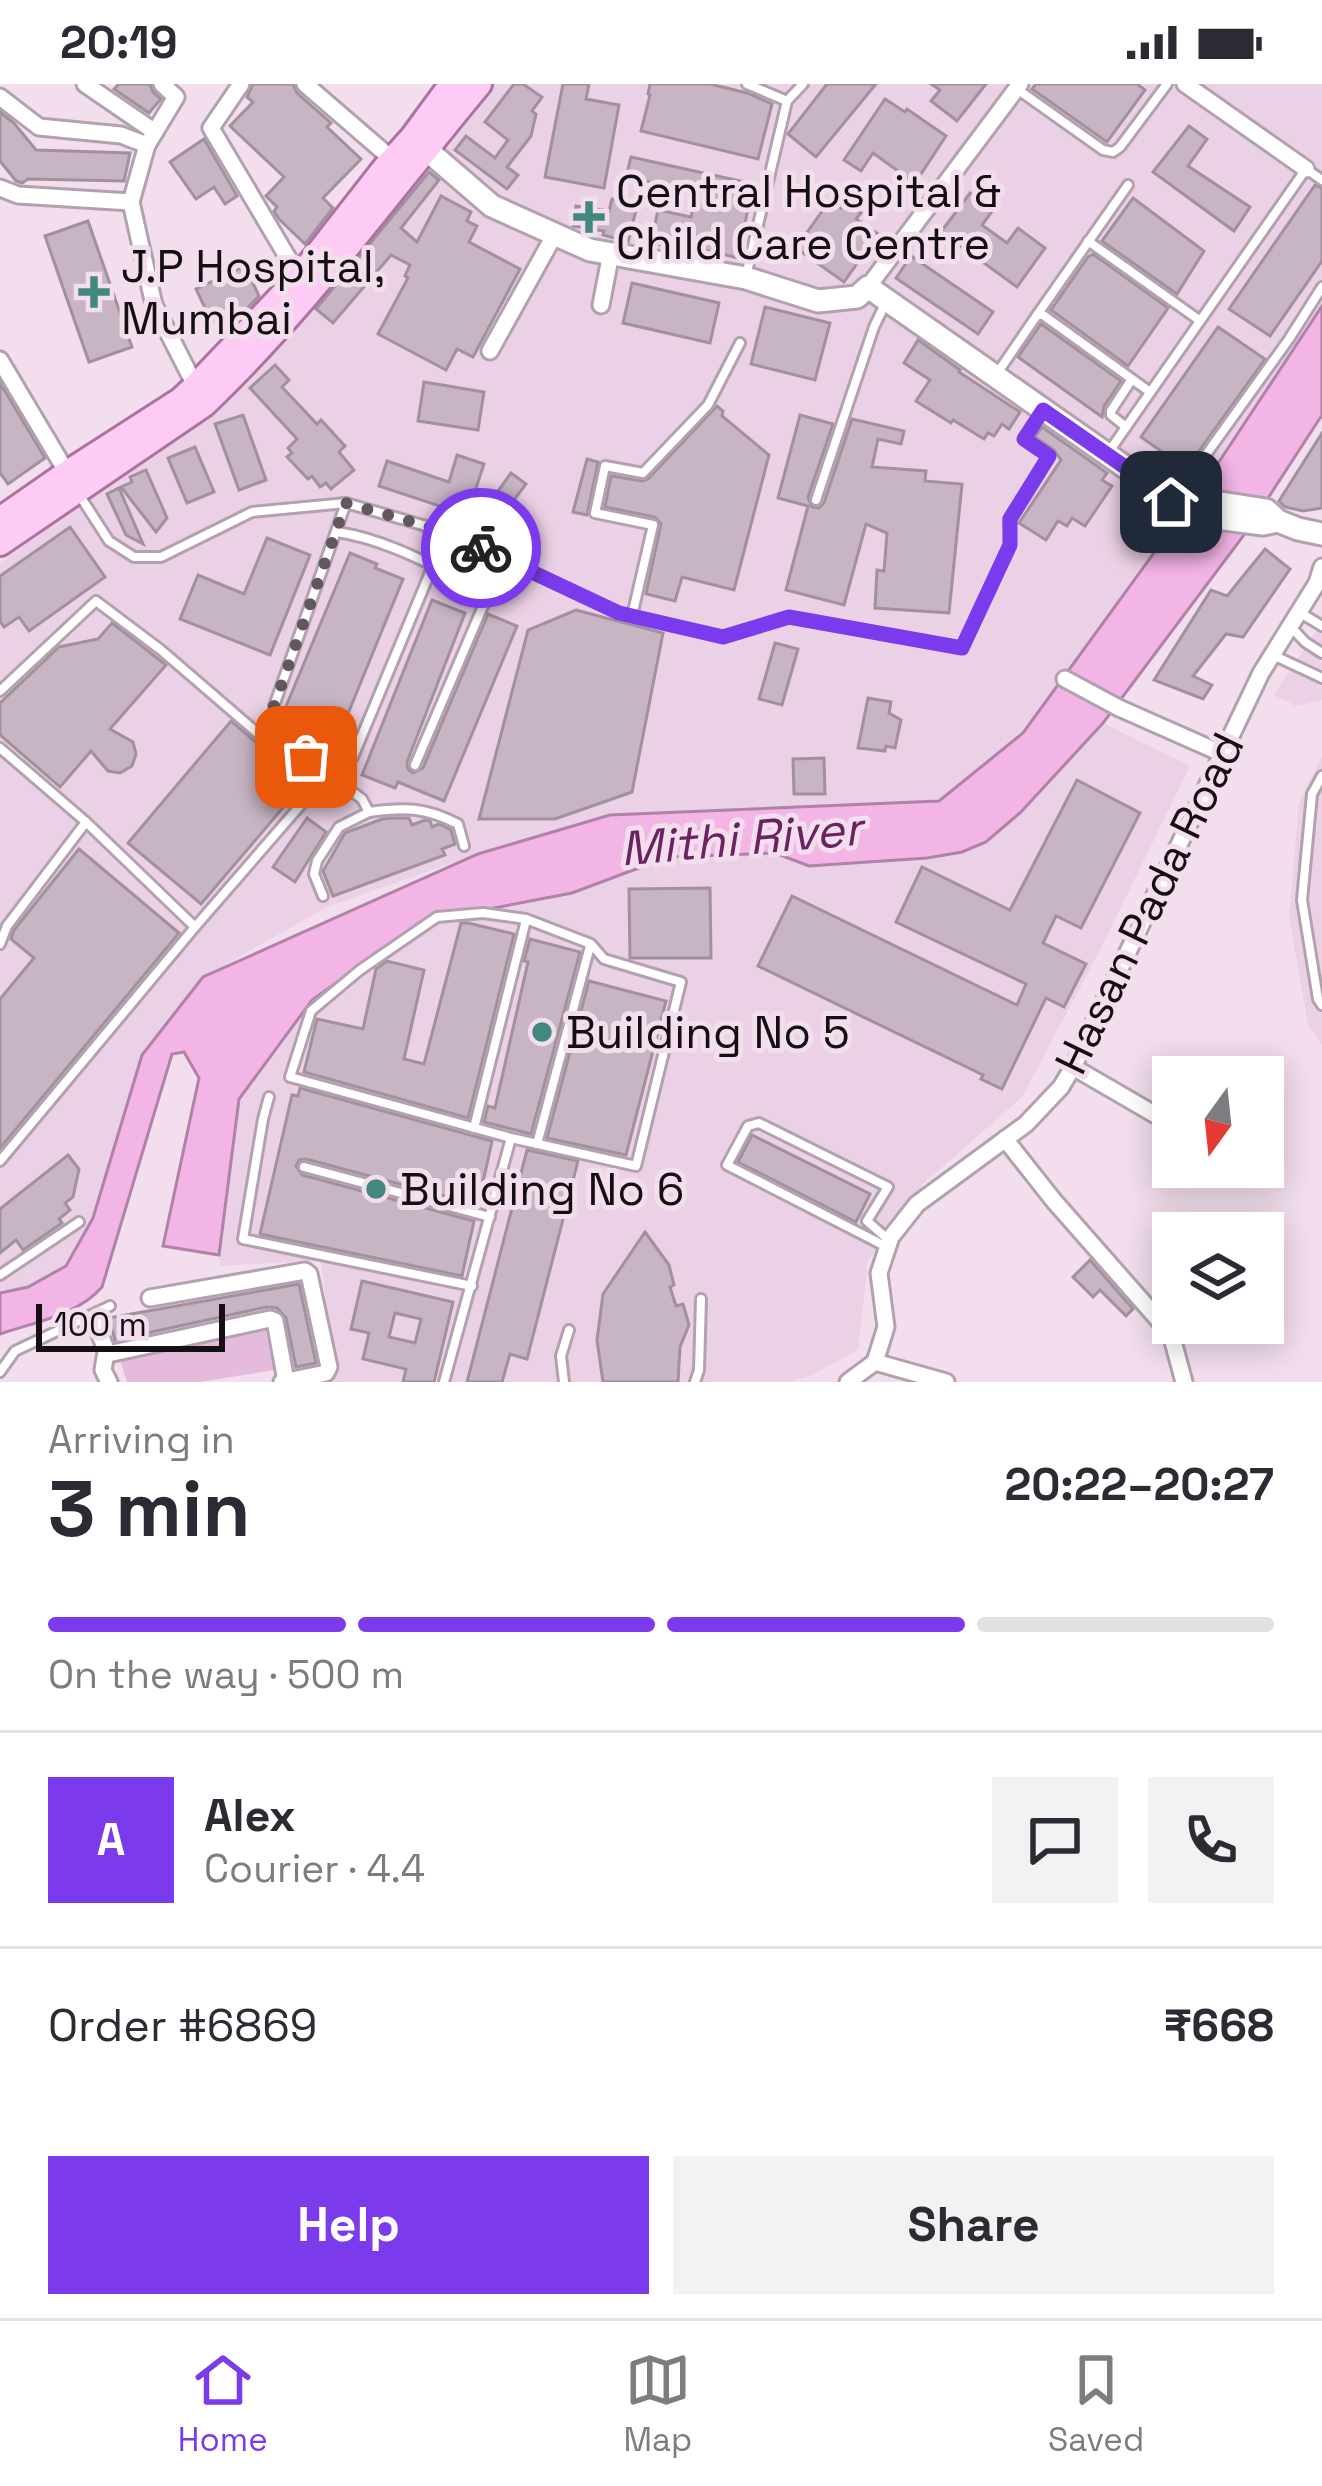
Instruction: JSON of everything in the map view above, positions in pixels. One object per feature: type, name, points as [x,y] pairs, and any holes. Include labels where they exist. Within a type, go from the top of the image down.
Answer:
[{"type":"main road","points":[[0,520],[72,481],[200,395],[304,285],[405,156],[452,84]]},
{"type":"main road","points":[[405,156],[479,84]]},
{"type":"main road","points":[[0,543],[72,481]]},
{"type":"street","points":[[85,84],[151,139]]},
{"type":"street","points":[[162,84],[176,98],[151,139],[131,202],[154,305],[200,395]]},
{"type":"street","points":[[241,84],[211,128],[304,285]]},
{"type":"street","points":[[305,84],[405,156],[492,206],[590,250],[746,278],[818,301],[877,294],[1158,490],[1322,534]]},
{"type":"street","points":[[1190,85],[1306,169]]},
{"type":"street","points":[[877,294],[1018,86]]},
{"type":"street","points":[[0,97],[39,127],[151,139]]},
{"type":"street","points":[[0,188],[18,195],[131,202]]},
{"type":"street","points":[[490,351],[555,234]]},
{"type":"street","points":[[601,305],[611,254]]},
{"type":"street","points":[[526,287],[531,296],[527,308]]},
{"type":"street","points":[[0,360],[72,481]]},
{"type":"street","name":"Hasan Pada Road","points":[[888,1244],[917,1204],[1026,1124],[1060,1087],[1272,656],[1322,567]]},
{"type":"street","points":[[1065,679],[1223,754]]},
{"type":"street","points":[[1073,1066],[1152,1113]]},
{"type":"street","points":[[1005,1139],[1171,1334],[1184,1382]]},
{"type":"street","points":[[848,1382],[874,1362],[886,1327],[879,1273],[888,1244]]},
{"type":"street","points":[[106,1352],[270,1319],[284,1382],[326,1373],[329,1367],[305,1271],[150,1298]]},
{"type":"street","points":[[95,1323],[106,1352],[103,1370],[110,1382]]},
{"type":"street","points":[[874,1362],[946,1382]]},
{"type":"lane","points":[[747,84],[787,101]]},
{"type":"lane","points":[[746,278],[787,101],[803,84]]},
{"type":"lane","points":[[1018,86],[1102,150],[1113,152],[1167,84]]},
{"type":"lane","points":[[1108,454],[1306,169],[1322,180]]},
{"type":"lane","points":[[995,376],[1128,185]]},
{"type":"lane","points":[[1088,241],[1199,320]]},
{"type":"lane","points":[[1179,499],[1322,286]]},
{"type":"lane","points":[[816,500],[874,327],[877,294]]},
{"type":"lane","points":[[1037,315],[1150,392]]},
{"type":"lane","points":[[632,616],[653,525],[595,513],[605,466],[643,473],[708,406],[740,344]]},
{"type":"lane","points":[[1126,428],[1111,411],[1132,380]]},
{"type":"lane","points":[[72,481],[109,541],[134,557],[161,557],[252,512],[346,503],[447,532],[619,613],[723,637],[789,617],[962,648],[1010,545],[1010,519],[1049,456],[1024,439],[1043,410]]},
{"type":"lane","points":[[346,503],[283,676],[274,706],[274,730],[362,799],[369,812]]},
{"type":"lane","points":[[337,532],[386,544],[489,592],[415,765]]},
{"type":"lane","points":[[353,758],[447,532]]},
{"type":"lane","points":[[0,691],[96,601],[161,650],[318,785],[0,1162]]},
{"type":"lane","points":[[1294,619],[1322,626]]},
{"type":"lane","points":[[1294,619],[1305,642],[1322,653]]},
{"type":"lane","points":[[1272,656],[1322,678]]},
{"type":"lane","points":[[0,748],[86,822],[195,927]]},
{"type":"lane","points":[[1322,776],[1312,794],[1302,900],[1322,1005]]},
{"type":"lane","points":[[322,896],[314,874],[317,861],[339,827],[369,812],[406,807],[445,818],[458,824],[464,846]]},
{"type":"lane","points":[[0,944],[7,926],[86,822]]},
{"type":"lane","points":[[483,913],[526,919],[591,944],[604,959],[681,982],[636,1166],[510,1141],[290,1077],[311,1011],[436,917],[483,913]]},
{"type":"lane","points":[[474,1128],[526,919]]},
{"type":"lane","points":[[537,1144],[591,944]]},
{"type":"lane","points":[[269,1097],[243,1239],[472,1286]]},
{"type":"lane","points":[[759,1124],[887,1187],[867,1221],[888,1244],[727,1166],[748,1126],[759,1124]]},
{"type":"lane","points":[[444,1382],[510,1141]]},
{"type":"lane","points":[[304,1166],[490,1216]]},
{"type":"lane","points":[[0,1275],[79,1222]]},
{"type":"lane","points":[[694,1382],[699,1370],[701,1299]]},
{"type":"lane","points":[[0,1372],[15,1351],[110,1306]]},
{"type":"lane","points":[[564,1382],[561,1356],[569,1330]]},
{"type":"shaded area","points":[[487,84],[1322,84],[1322,306],[1207,480],[1023,733],[939,801],[610,815],[329,906],[203,977],[142,1055],[93,1218],[66,1266],[28,1287],[0,1293],[0,563],[228,399]]},
{"type":"shaded area","points":[[1322,622],[1322,700],[1296,706],[1274,695]]},
{"type":"shaded area","points":[[1103,723],[1190,766],[1022,1097],[924,1183],[868,1261],[858,1350],[790,1382],[335,1382],[321,1260],[219,1266],[239,1099],[312,1000],[421,922],[572,893],[668,857],[775,853],[809,866],[986,842],[1021,812]]},
{"type":"shaded area","points":[[1322,756],[1322,1045],[1308,1024],[1289,917],[1299,803]]},
{"type":"shaded area","points":[[265,1328],[274,1370],[200,1382],[127,1382],[119,1357]]},
{"type":"water","name":"Mithi River","points":[[1322,306],[1322,415],[1244,535],[1103,723],[1021,812],[986,842],[927,858],[809,866],[775,853],[668,857],[572,893],[421,922],[312,1000],[239,1099],[219,1255],[163,1246],[199,1078],[184,1052],[172,1054],[102,1287],[68,1311],[0,1334],[0,1293],[28,1287],[66,1266],[93,1218],[142,1055],[203,977],[478,854],[610,815],[939,801],[1023,733],[1207,480]]},
{"type":"building","points":[[119,84],[150,84],[161,99],[149,113],[114,89]]},
{"type":"building","points":[[253,84],[293,84],[331,123],[327,127],[361,159],[323,198],[333,208],[305,244],[279,219],[274,211],[277,207],[266,196],[284,177],[230,126],[253,102],[247,97]]},
{"type":"building","points":[[514,84],[523,84],[542,97],[532,111],[536,114],[531,136],[507,167],[518,175],[507,189],[455,150],[466,136],[495,158],[508,140],[485,122]]},
{"type":"building","points":[[563,84],[589,84],[586,99],[619,105],[604,188],[545,177]]},
{"type":"building","points":[[650,84],[710,84],[772,104],[758,159],[641,131]]},
{"type":"building","points":[[827,84],[876,84],[816,157],[788,134]]},
{"type":"building","points":[[931,84],[986,84],[957,121],[931,101],[940,90]]},
{"type":"building","points":[[1036,84],[1137,84],[1145,90],[1107,142],[1032,89]]},
{"type":"building","points":[[885,99],[946,136],[915,183],[873,153],[861,171],[844,160]]},
{"type":"building","points":[[0,112],[36,150],[130,153],[124,181],[16,181],[0,161]]},
{"type":"building","points":[[1189,126],[1207,139],[1188,166],[1250,207],[1234,231],[1153,172]]},
{"type":"building","points":[[204,139],[237,196],[225,204],[214,187],[196,199],[170,162]]},
{"type":"building","points":[[631,157],[753,184],[738,258],[676,243],[675,248],[651,243],[658,210],[691,217],[697,192],[626,177]]},
{"type":"building","points":[[429,172],[439,180],[401,228],[417,242],[441,196],[471,212],[467,221],[477,226],[469,242],[520,269],[473,357],[457,349],[446,370],[378,334],[408,278],[410,265],[391,255],[333,323],[316,309]]},
{"type":"building","points":[[1315,185],[1322,188],[1322,261],[1270,336],[1229,309]]},
{"type":"building","points":[[970,193],[993,210],[982,225],[1007,243],[1018,228],[1045,248],[1017,287],[941,232]]},
{"type":"building","points":[[1133,198],[1204,251],[1177,294],[1102,241]]},
{"type":"building","points":[[612,199],[637,206],[628,242],[603,235],[604,231],[573,226],[576,206],[609,211]]},
{"type":"building","points":[[830,200],[841,208],[845,202],[861,213],[856,219],[878,234],[844,282],[796,248]]},
{"type":"building","points":[[88,221],[132,347],[89,362],[45,236]]},
{"type":"building","points":[[1093,254],[1168,308],[1128,366],[1051,310]]},
{"type":"building","points":[[911,256],[993,312],[978,334],[896,278]]},
{"type":"building","points":[[245,266],[259,296],[236,320],[212,323],[196,289]]},
{"type":"building","points":[[632,283],[719,303],[710,343],[623,323]]},
{"type":"building","points":[[765,307],[830,323],[815,380],[751,364]]},
{"type":"building","points":[[1041,324],[1121,381],[1102,417],[1018,357]]},
{"type":"building","points":[[1218,327],[1265,359],[1186,469],[1141,437]]},
{"type":"building","points":[[918,340],[1020,412],[1009,429],[1002,424],[994,436],[988,433],[984,439],[916,401],[930,380],[904,363]]},
{"type":"building","points":[[275,365],[289,380],[282,387],[345,446],[339,452],[354,470],[331,489],[326,483],[320,487],[312,476],[308,479],[287,457],[297,439],[250,388]]},
{"type":"building","points":[[424,382],[484,392],[478,430],[418,421]]},
{"type":"building","points":[[0,383],[45,458],[8,484],[0,473]]},
{"type":"building","points":[[717,406],[722,416],[769,455],[734,590],[682,577],[675,601],[646,594],[661,524],[655,517],[605,507],[611,476],[648,479]]},
{"type":"building","points":[[243,415],[266,480],[239,490],[215,424]]},
{"type":"building","points":[[800,415],[833,424],[808,497],[812,507],[824,503],[852,419],[904,431],[901,444],[878,439],[872,467],[926,471],[925,481],[962,484],[949,613],[875,608],[877,570],[884,571],[887,533],[866,524],[844,605],[786,590],[808,506],[778,498]]},
{"type":"building","points":[[1042,427],[1107,473],[1102,480],[1112,486],[1085,526],[1072,518],[1067,526],[1058,521],[1046,540],[1019,523],[1061,460],[1035,437]]},
{"type":"building","points":[[1322,433],[1322,508],[1285,507],[1279,501]]},
{"type":"building","points":[[195,447],[214,492],[187,503],[168,458]]},
{"type":"building","points":[[457,455],[484,464],[467,515],[379,486],[387,461],[449,482]]},
{"type":"building","points":[[587,459],[598,462],[587,515],[573,512]]},
{"type":"building","points":[[146,470],[167,518],[156,532],[121,487]]},
{"type":"building","points":[[511,473],[526,484],[492,529],[478,519]]},
{"type":"building","points":[[119,488],[143,544],[126,535],[107,494]]},
{"type":"building","points":[[70,527],[105,577],[29,631],[19,617],[4,627],[0,576]]},
{"type":"building","points":[[267,538],[310,555],[270,655],[180,619],[198,575],[244,594]]},
{"type":"building","points":[[1265,549],[1290,569],[1243,637],[1226,634],[1193,676],[1212,685],[1203,699],[1154,680],[1211,590],[1227,596]]},
{"type":"building","points":[[350,553],[403,579],[329,760],[284,730],[282,716]]},
{"type":"building","points":[[432,600],[465,613],[407,762],[413,773],[423,768],[488,614],[517,626],[444,801],[398,782],[395,788],[362,775]]},
{"type":"building","points":[[576,610],[663,633],[632,792],[555,819],[479,819],[528,630]]},
{"type":"building","points":[[112,623],[166,665],[110,729],[133,742],[132,766],[120,773],[108,771],[91,751],[60,787],[0,735],[0,703],[59,647],[98,639]]},
{"type":"building","points":[[775,643],[798,649],[782,705],[759,699]]},
{"type":"building","points":[[868,698],[891,702],[889,713],[901,720],[895,748],[858,748]]},
{"type":"building","points":[[231,721],[304,783],[201,904],[128,843]]},
{"type":"building","points":[[824,758],[825,794],[794,794],[793,759]]},
{"type":"building","points":[[1077,780],[1140,813],[1081,928],[1056,916],[1043,943],[1086,964],[1064,1007],[1046,998],[1002,1089],[981,1079],[983,1075],[758,966],[792,896],[1017,1005],[1026,984],[896,922],[922,867],[1010,910]]},
{"type":"building","points":[[307,818],[326,832],[295,882],[273,867]]},
{"type":"building","points":[[409,818],[412,825],[425,820],[432,827],[439,824],[451,830],[455,844],[442,849],[445,855],[333,896],[323,871],[345,833],[382,819]]},
{"type":"building","points":[[79,849],[179,933],[0,1148],[0,999],[34,958],[11,939]]},
{"type":"building","points":[[710,888],[711,958],[630,958],[629,889]]},
{"type":"building","points":[[461,923],[514,934],[468,1118],[304,1072],[317,1019],[363,1029],[376,969],[387,961],[424,970],[404,1059],[424,1064]]},
{"type":"building","points":[[530,939],[580,952],[531,1134],[484,1122],[488,1106],[495,1108]]},
{"type":"building","points":[[589,981],[666,1001],[626,1155],[547,1138]]},
{"type":"building","name":"Building No 6","points":[[300,1088],[492,1141],[478,1205],[306,1159],[296,1166],[302,1175],[474,1221],[462,1276],[260,1234],[292,1095],[298,1096]]},
{"type":"building","points":[[752,1135],[870,1194],[856,1222],[738,1162]]},
{"type":"building","points":[[527,1150],[578,1161],[527,1359],[510,1354],[502,1382],[467,1382]]},
{"type":"building","points":[[68,1155],[79,1169],[73,1197],[65,1203],[70,1210],[59,1219],[62,1223],[23,1250],[16,1240],[0,1253],[0,1209]]},
{"type":"building","points":[[645,1232],[669,1265],[676,1306],[683,1304],[689,1325],[680,1347],[678,1382],[603,1382],[597,1340],[603,1294]]},
{"type":"building","points":[[1090,1260],[1133,1309],[1126,1316],[1100,1290],[1093,1297],[1073,1277]]},
{"type":"building","points":[[362,1281],[453,1302],[434,1382],[403,1382],[406,1369],[363,1359],[369,1333],[351,1329]],"holes":[[[395,1313],[421,1319],[415,1343],[389,1337]]]},
{"type":"building","points":[[299,1284],[316,1363],[296,1367],[286,1318],[277,1308],[115,1340],[109,1318]]},
{"type":"way so far","points":[[306,757],[274,730],[274,706],[346,503],[447,532],[481,548]]},
{"type":"place","name":"Central Hospital & Child Care Centre","points":[[589,217]]},
{"type":"place","name":"J.P Hospital, Mumbai","points":[[94,292]]},
{"type":"place","name":"Building No 5","points":[[542,1032]]},
{"type":"place","name":"Building No 6","points":[[376,1189]]},
{"type":"route","points":[[481,548],[619,613],[723,637],[789,617],[962,648],[1010,545],[1010,519],[1049,456],[1024,439],[1043,410],[1171,502]]}]
